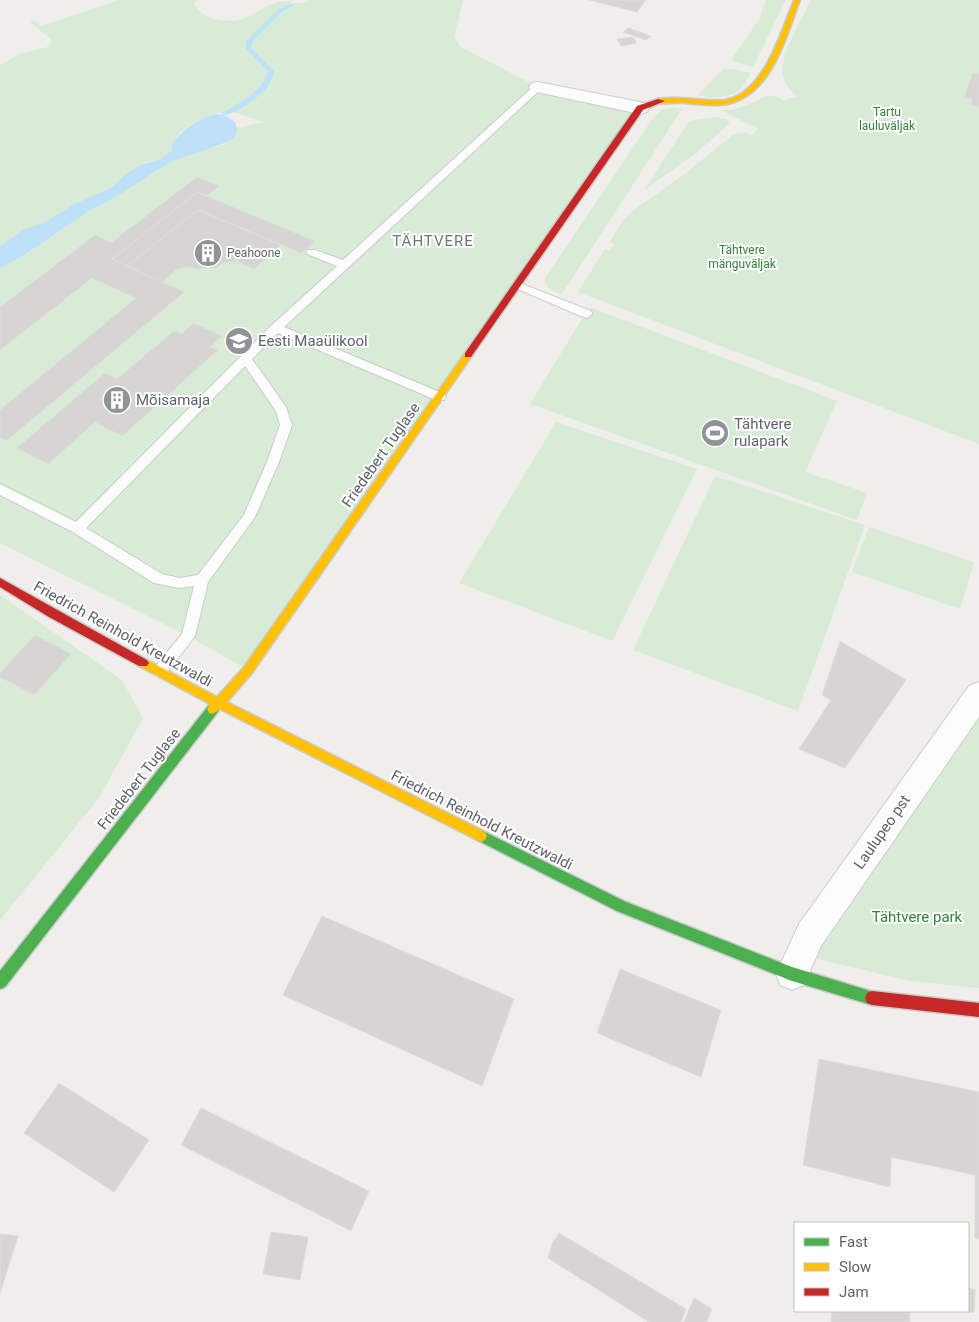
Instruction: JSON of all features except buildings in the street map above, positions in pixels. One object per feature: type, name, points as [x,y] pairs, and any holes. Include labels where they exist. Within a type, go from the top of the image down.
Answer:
[{"type":"street","points":[[538,87],[640,108],[659,100],[718,103],[732,101],[747,95],[758,85],[797,0]]},
{"type":"street","name":"Friedebert Tuglase","points":[[0,982],[218,703],[248,670],[640,108]]},
{"type":"street","name":"Friedrich Reinhold Kreutzwaldi","points":[[0,582],[53,614],[218,703],[622,907],[792,974],[873,998],[979,1010]]},
{"type":"street","name":"Laulupeo pst","points":[[792,974],[810,935],[979,694]]},
{"type":"lane","points":[[77,528],[276,328],[538,87]]},
{"type":"lane","points":[[311,252],[346,264]]},
{"type":"lane","points":[[517,285],[587,314]]},
{"type":"lane","points":[[276,328],[440,397]]},
{"type":"lane","points":[[160,671],[188,636],[202,580],[249,517],[273,462],[286,425],[282,410],[246,359]]},
{"type":"lane","points":[[0,489],[77,528],[159,579],[180,583],[202,580]]},
{"type":"green space","name":"Eesti Maaülikool","points":[[119,0],[197,0],[194,3],[202,13],[216,20],[232,21],[245,18],[272,4],[284,1],[302,3],[308,0],[463,0],[454,37],[461,47],[538,87],[640,108],[248,670],[188,636],[0,543],[0,268],[31,251],[85,213],[120,194],[170,162],[186,155],[223,145],[236,133],[237,128],[264,122],[229,112],[203,118],[185,128],[178,135],[172,150],[161,159],[148,162],[111,188],[74,204],[45,222],[23,230],[0,246],[0,65],[19,54],[48,47],[52,40],[30,22],[34,20],[41,26]]},
{"type":"green space","points":[[766,0],[786,0],[753,67],[734,62],[732,59],[760,18]]},
{"type":"green space","points":[[811,0],[979,0],[979,444],[578,292],[605,249],[609,250],[615,244],[610,242],[623,220],[632,211],[682,176],[734,134],[746,133],[752,135],[758,129],[721,110],[739,108],[766,96],[774,96],[783,101],[797,96],[786,83],[782,69],[787,49]]},
{"type":"green space","points":[[723,69],[750,73],[742,88],[733,94],[714,97],[698,95]]},
{"type":"green space","points":[[670,108],[682,109],[562,294],[550,289],[546,285],[545,278],[653,118],[662,110]]},
{"type":"green space","points":[[716,117],[727,119],[730,123],[695,154],[644,190],[689,121]]},
{"type":"green space","name":"Tähtvere rulapark","points":[[592,308],[837,401],[805,472],[867,493],[857,520],[530,404],[580,322]]},
{"type":"green space","points":[[556,422],[697,469],[612,641],[459,583]]},
{"type":"green space","points":[[715,476],[865,525],[798,711],[633,650]]},
{"type":"green space","points":[[869,527],[974,562],[960,609],[852,572]]},
{"type":"green space","points":[[0,595],[122,680],[143,718],[99,798],[0,920]]},
{"type":"green space","name":"Tähtvere park","points":[[979,719],[979,988],[910,981],[813,958]]},
{"type":"water","points":[[216,114],[230,118],[236,124],[237,132],[230,140],[171,162],[119,195],[87,212],[32,250],[0,268],[0,246],[23,230],[45,222],[74,204],[111,188],[126,174],[141,165],[161,159],[172,150],[172,143],[181,133],[197,121]]},
{"type":"waterway","points":[[224,114],[253,97],[265,85],[271,71],[248,48],[249,41],[281,10],[292,5]]},
{"type":"traffic: fast","points":[[0,982],[213,709]]},
{"type":"traffic: fast","points":[[481,836],[622,907],[792,974],[872,998]]},
{"type":"traffic: slow","points":[[661,101],[726,102],[740,98],[752,89],[771,62],[797,0]]},
{"type":"traffic: slow","points":[[213,709],[248,670],[468,355]]},
{"type":"traffic: slow","points":[[143,663],[481,836]]},
{"type":"traffic: jam","points":[[468,355],[640,108],[661,101]]},
{"type":"traffic: jam","points":[[0,582],[53,614],[143,663]]},
{"type":"traffic: jam","points":[[872,998],[979,1010]]},
{"type":"place","name":"Peahoone","points":[[208,253]]},
{"type":"place","name":"Eesti Maaülikool","points":[[239,341]]},
{"type":"place","name":"Mõisamaja","points":[[117,400]]},
{"type":"place","name":"Tähtvere rulapark","points":[[715,433]]},
{"type":"district","name":"TÄHTVERE","points":[[433,241]]},
{"type":"park label","name":"Tartu lauluväljak","points":[[887,119]]},
{"type":"park label","name":"Tähtvere mänguväljak","points":[[742,257]]}]
